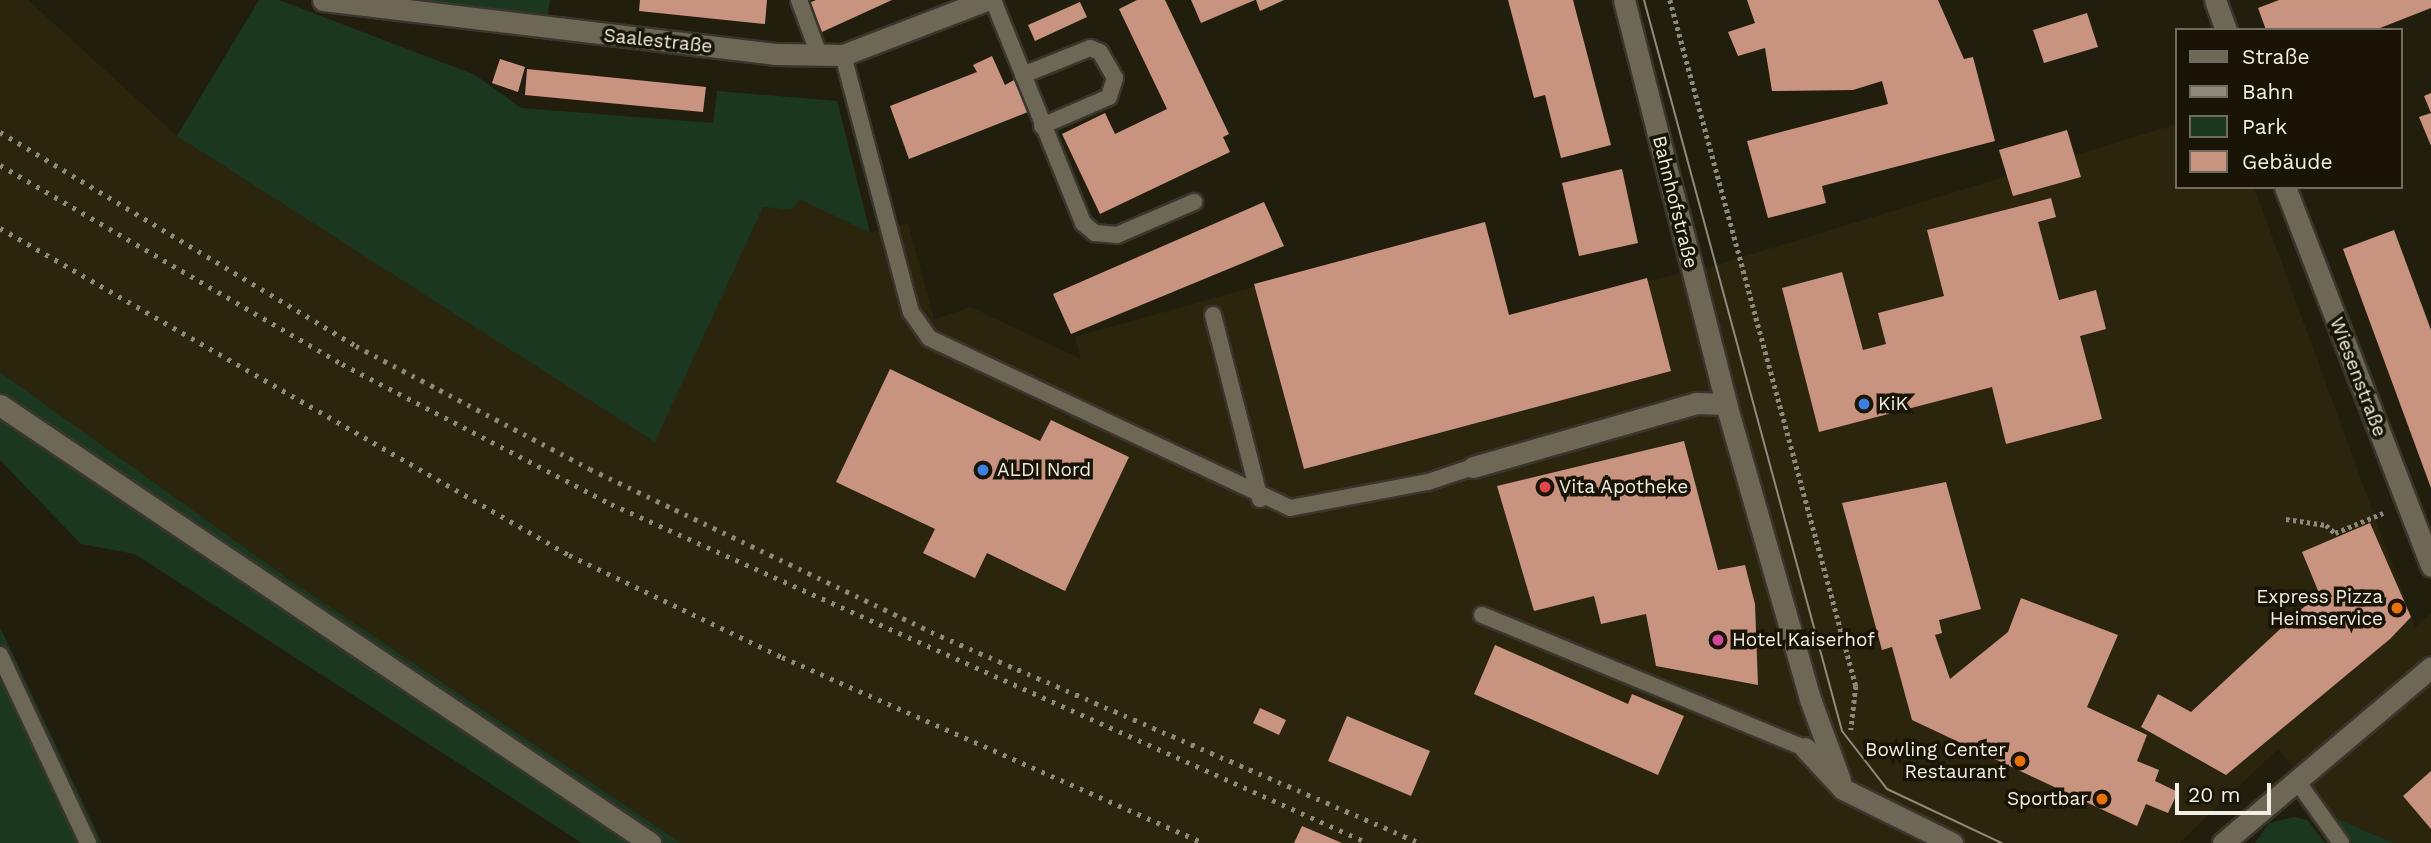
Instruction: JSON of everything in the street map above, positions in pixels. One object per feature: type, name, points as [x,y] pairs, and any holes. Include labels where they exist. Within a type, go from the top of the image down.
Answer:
[{"type":"street","name":"Saalestraße","points":[[323,0],[819,55],[843,55],[986,0]]},
{"type":"street","name":"Bahnhofstraße","points":[[1624,0],[1726,404],[1810,699],[1843,789]]},
{"type":"street","points":[[2215,0],[2225,28]]},
{"type":"street","name":"Wiesenstraße","points":[[2286,189],[2431,566]]},
{"type":"street","points":[[1473,467],[1696,403],[1726,404]]},
{"type":"street","points":[[0,405],[650,843]]},
{"type":"street","points":[[2223,843],[2431,667]]},
{"type":"street","points":[[1805,748],[1843,789],[1952,843]]},
{"type":"lane","points":[[799,0],[819,55]]},
{"type":"lane","points":[[993,0],[1073,208],[1095,233],[1117,234],[1194,202]]},
{"type":"lane","points":[[1023,75],[1090,48],[1100,52],[1115,78],[1109,97],[1042,126]]},
{"type":"lane","points":[[843,55],[911,312],[929,338],[1260,499],[1290,508],[1318,507],[1473,467]]},
{"type":"lane","points":[[1213,315],[1260,499]]},
{"type":"lane","points":[[1482,615],[1805,748]]},
{"type":"lane","points":[[0,655],[88,843]]},
{"type":"lane","points":[[2297,781],[2340,843]]},
{"type":"path","points":[[1670,0],[1856,686],[1849,746]]},
{"type":"path","points":[[2286,519],[2326,525],[2335,533],[2407,503]]},
{"type":"shaded area","points":[[0,0],[28,0],[177,136],[655,441],[763,207],[792,210],[798,199],[870,233],[908,223],[934,320],[970,307],[1081,359],[1075,337],[1485,222],[1510,314],[1720,264],[2176,124],[2176,189],[2255,189],[2415,627],[2431,614],[2431,843],[2394,843],[2337,819],[2278,749],[2179,843],[681,843],[287,578],[0,372]]},
{"type":"green space","points":[[259,0],[279,0],[475,75],[521,108],[713,123],[717,91],[837,101],[870,233],[799,199],[792,210],[763,207],[655,442],[177,136]]},
{"type":"green space","points":[[367,0],[550,0],[548,14]]},
{"type":"green space","points":[[0,372],[287,578],[681,843],[582,843],[135,554],[81,544],[0,460]]},
{"type":"green space","points":[[0,627],[102,843],[0,843]]},
{"type":"green space","points":[[2294,817],[2307,820],[2325,843],[2255,843],[2269,823]]},
{"type":"green space","points":[[2337,819],[2394,843],[2352,843]]},
{"type":"building","points":[[640,0],[767,0],[765,24],[639,11]]},
{"type":"building","points":[[816,0],[892,0],[822,32],[809,3]]},
{"type":"building","points":[[1137,0],[1165,0],[1229,134],[1223,137],[1230,152],[1100,214],[1062,134],[1105,113],[1115,134],[1167,109],[1119,9]]},
{"type":"building","points":[[1191,0],[1255,0],[1201,23]]},
{"type":"building","points":[[1256,0],[1284,0],[1260,11]]},
{"type":"building","points":[[1508,0],[1573,0],[1611,145],[1561,158],[1545,95],[1534,98]]},
{"type":"building","points":[[1747,0],[1938,0],[1964,59],[1973,57],[1995,141],[1822,186],[1826,203],[1768,218],[1747,141],[1888,104],[1882,81],[1853,90],[1772,91],[1765,48],[1738,56],[1728,32],[1755,23]]},
{"type":"building","points":[[2279,0],[2431,0],[2431,8],[2380,28],[2265,28],[2258,8]]},
{"type":"building","points":[[1080,2],[1087,17],[1035,41],[1028,25]]},
{"type":"building","points":[[2087,13],[2098,47],[2044,63],[2033,30]]},
{"type":"building","points":[[992,56],[1005,85],[1014,80],[1028,112],[909,159],[890,106],[977,72],[973,65]]},
{"type":"building","points":[[500,59],[525,67],[518,92],[492,83]]},
{"type":"building","points":[[527,69],[706,87],[703,112],[525,95]]},
{"type":"building","points":[[2431,93],[2431,113],[2424,96]]},
{"type":"building","points":[[2431,113],[2431,146],[2419,117]]},
{"type":"building","points":[[2067,130],[2081,177],[2013,196],[1999,150]]},
{"type":"building","points":[[1622,169],[1638,243],[1579,256],[1562,183]]},
{"type":"building","points":[[2051,198],[2056,217],[2038,222],[2059,300],[2096,290],[2106,329],[2080,336],[2102,419],[2006,444],[1992,387],[1819,432],[1782,288],[1842,272],[1863,350],[1886,344],[1878,313],[1944,296],[1927,230]]},
{"type":"building","points":[[1264,202],[1284,246],[1071,334],[1053,294]]},
{"type":"building","points":[[1485,222],[1509,315],[1647,278],[1671,371],[1304,469],[1254,284]]},
{"type":"building","points":[[2394,230],[2431,330],[2431,488],[2343,249]]},
{"type":"building","name":"ALDI Nord","points":[[890,369],[1040,441],[1051,420],[1129,457],[1065,591],[987,553],[975,578],[923,553],[935,529],[836,482]]},
{"type":"building","points":[[1684,441],[1718,570],[1745,565],[1755,604],[1758,685],[1656,666],[1646,614],[1601,624],[1594,596],[1534,611],[1497,486]]},
{"type":"building","points":[[1946,482],[1981,609],[1939,620],[1942,633],[1935,635],[1950,679],[2008,632],[2021,598],[2118,635],[2087,707],[2147,735],[2137,761],[2159,770],[2155,781],[2178,792],[2168,813],[2146,804],[2137,826],[1912,720],[1892,647],[1882,650],[1842,503]]},
{"type":"building","points":[[2370,523],[2411,617],[2390,639],[2226,775],[2141,727],[2158,694],[2191,712],[2319,593],[2302,552]]},
{"type":"building","points":[[1495,645],[1628,704],[1632,694],[1684,716],[1658,775],[1474,694]]},
{"type":"building","points":[[1260,708],[1286,720],[1279,735],[1253,723]]},
{"type":"building","points":[[1347,716],[1430,751],[1411,796],[1328,761]]},
{"type":"building","points":[[2431,771],[2431,829],[2403,796]]},
{"type":"building","points":[[1302,826],[1342,843],[1294,843]]},
{"type":"tram line","points":[[1644,0],[1842,731],[1887,789],[2002,843]]},
{"type":"railway","points":[[0,132],[356,346],[590,469],[931,632],[1420,843]]},
{"type":"railway","points":[[0,165],[342,364],[611,504],[1368,843]]},
{"type":"railway","points":[[0,228],[569,555],[782,657],[1203,843]]},
{"type":"place","name":"KiK","points":[[1864,404]]},
{"type":"place","name":"ALDI Nord","points":[[983,470]]},
{"type":"place","name":"Vita Apotheke","points":[[1545,487]]},
{"type":"place","name":"Express Pizza Heimservice","points":[[2397,608]]},
{"type":"place","name":"Hotel Kaiserhof","points":[[1718,640]]},
{"type":"place","name":"Bowling Center Restaurant","points":[[2020,761]]},
{"type":"place","name":"Sportbar","points":[[2102,799]]}]
